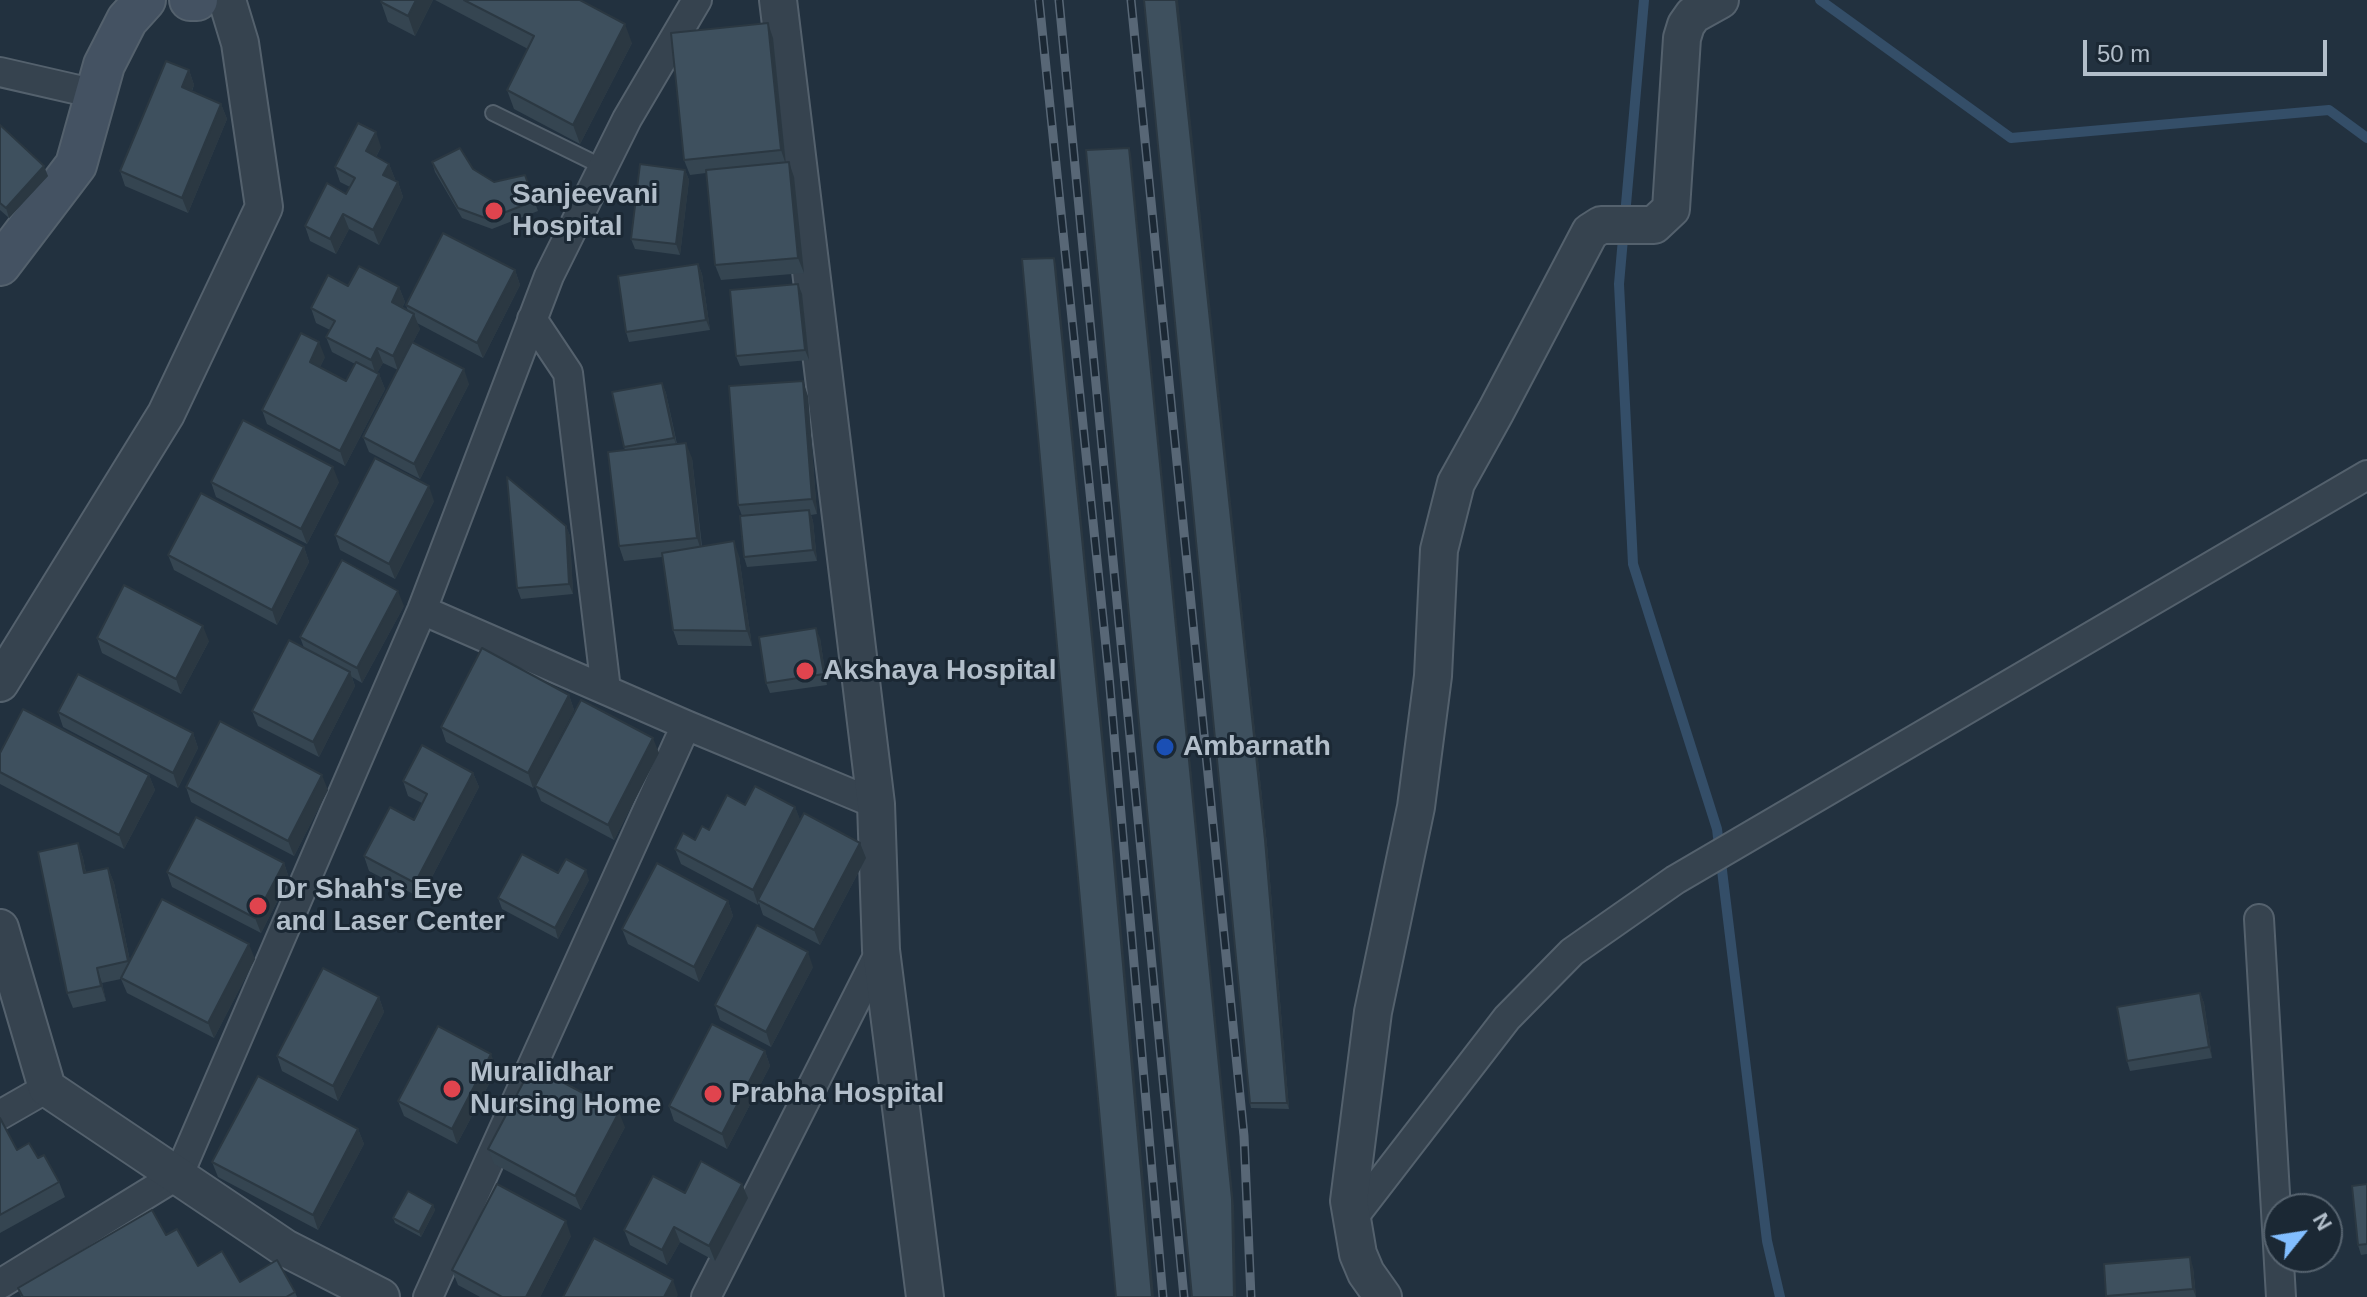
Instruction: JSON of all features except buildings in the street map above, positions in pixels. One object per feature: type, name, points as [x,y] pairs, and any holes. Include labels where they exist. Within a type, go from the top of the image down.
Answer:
[{"type":"main road","points":[[0,265],[76,165],[104,65],[127,20],[145,0]]},
{"type":"main road","points":[[190,0],[197,0]]},
{"type":"street","points":[[0,683],[166,414],[264,207],[240,43],[227,0]]},
{"type":"street","points":[[0,1284],[179,1174],[422,610],[549,276],[627,119],[697,0]]},
{"type":"street","points":[[778,0],[876,804],[881,950],[925,1297]]},
{"type":"street","points":[[1383,1297],[1366,1273],[1358,1254],[1349,1201],[1373,1012],[1416,807],[1433,676],[1439,550],[1456,483],[1590,232],[1601,225],[1654,225],[1671,209],[1682,38],[1686,25],[1707,8]]},
{"type":"street","points":[[0,72],[96,94]]},
{"type":"street","points":[[532,319],[568,373],[606,690]]},
{"type":"street","points":[[1352,1219],[1507,1018],[1572,952],[1675,880],[2367,475]]},
{"type":"street","points":[[422,610],[876,804]]},
{"type":"street","points":[[428,1297],[686,725]]},
{"type":"street","points":[[2259,919],[2281,1297]]},
{"type":"street","points":[[0,928],[47,1088],[285,1248],[381,1297]]},
{"type":"street","points":[[706,1297],[881,950]]},
{"type":"street","points":[[0,1115],[47,1088]]},
{"type":"lane","points":[[493,113],[603,167]]},
{"type":"waterway","points":[[1644,0],[1619,284],[1633,564],[1717,829],[1767,1241],[1780,1297]]},
{"type":"waterway","points":[[1820,0],[2011,138],[2329,110],[2367,138]]},
{"type":"railway","points":[[1039,0],[1109,676],[1163,1297]]},
{"type":"railway","points":[[1059,0],[1184,1297]]},
{"type":"railway","points":[[1131,0],[1244,1136],[1251,1297]]},
{"type":"place","name":"Sanjeevani Hospital","points":[[494,211]]},
{"type":"place","name":"Akshaya Hospital","points":[[805,671]]},
{"type":"place","name":"Ambarnath","points":[[1165,747]]},
{"type":"place","name":"Dr Shah's Eye and Laser Center","points":[[258,906]]},
{"type":"place","name":"Muralidhar Nursing Home","points":[[452,1089]]},
{"type":"place","name":"Prabha Hospital","points":[[713,1094]]}]
